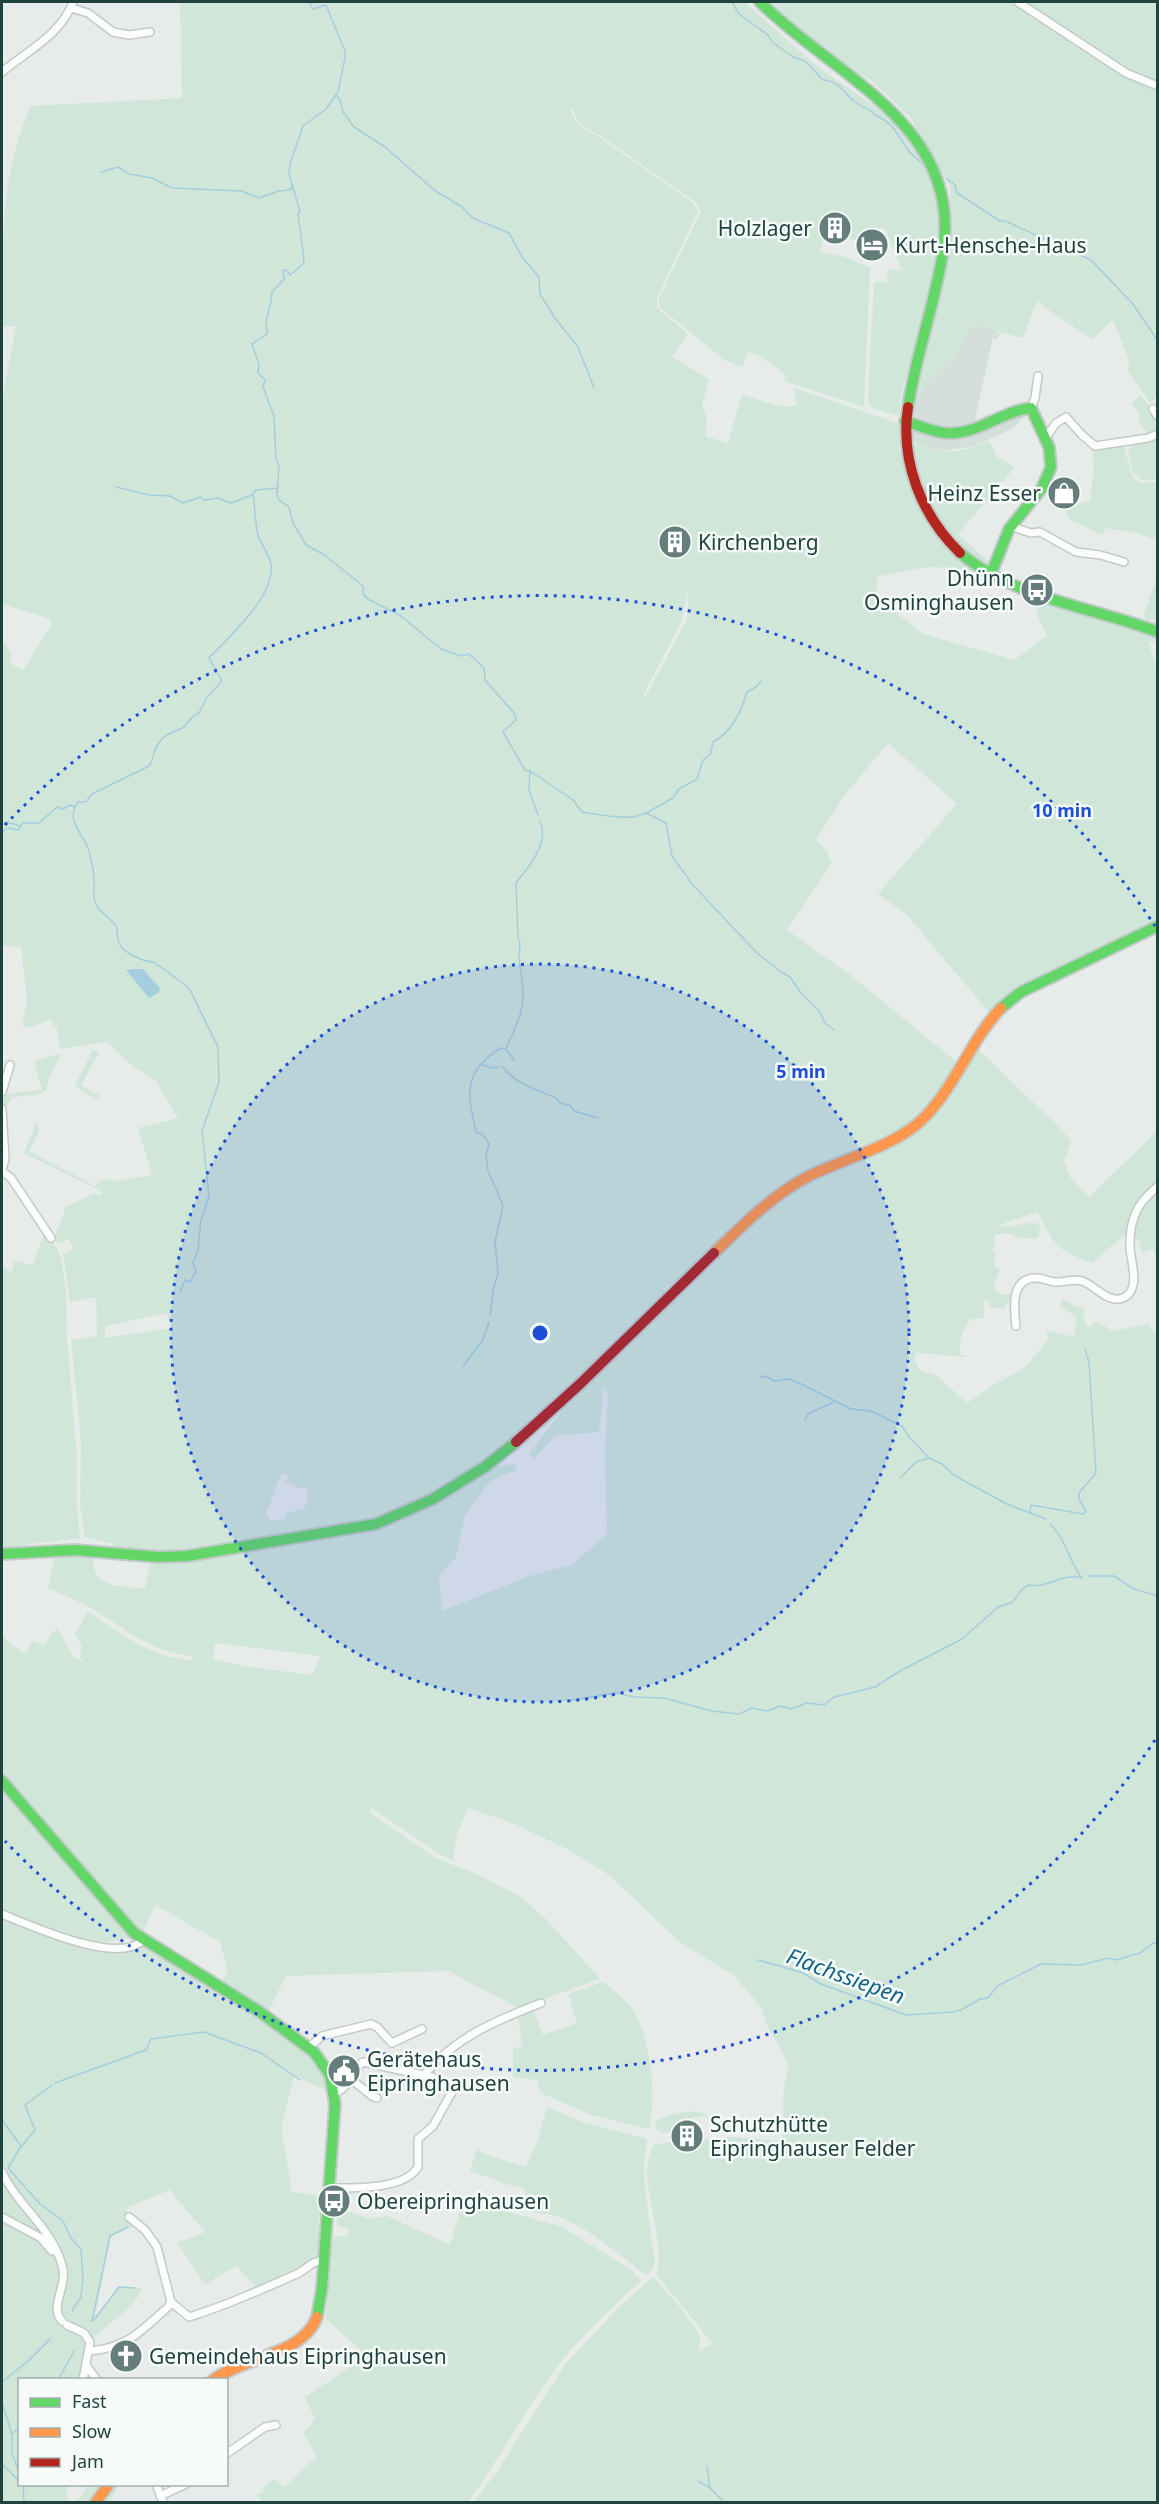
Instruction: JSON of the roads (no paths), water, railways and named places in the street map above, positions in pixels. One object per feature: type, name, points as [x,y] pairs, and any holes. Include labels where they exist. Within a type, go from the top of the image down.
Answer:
[{"type":"main road","points":[[760,2],[793,35],[903,119],[921,144],[939,185],[946,223],[944,257],[910,387],[905,421],[906,453],[910,471],[923,504],[936,526],[951,545],[974,564],[991,574],[1029,591],[1158,632]]},
{"type":"main road","points":[[905,421],[937,432],[956,434],[1013,412],[1030,408],[1047,436],[1052,460],[1049,476],[1044,486],[1010,526],[991,574]]},
{"type":"main road","points":[[2,1554],[75,1550],[150,1557],[187,1556],[376,1524],[398,1517],[450,1490],[496,1458],[548,1414],[737,1230],[777,1196],[808,1177],[894,1138],[916,1124],[931,1108],[992,1017],[1005,1002],[1021,992],[1158,926]]},
{"type":"main road","points":[[2,1781],[118,1917],[142,1940],[266,2016],[309,2047],[327,2068],[335,2093],[320,2309],[315,2323],[306,2336],[285,2349],[224,2372],[215,2378]]},
{"type":"main road","points":[[96,2502],[108,2486]]},
{"type":"street","points":[[1018,2],[1126,73],[1158,86]]},
{"type":"street","points":[[2,72],[51,34],[62,22],[72,5],[88,13],[113,32],[129,35],[150,32]]},
{"type":"street","points":[[1030,408],[1035,398],[1038,376]]},
{"type":"street","points":[[1154,409],[1158,417]]},
{"type":"street","points":[[1047,436],[1058,420],[1066,417],[1095,446],[1148,438],[1158,434]]},
{"type":"street","points":[[1010,526],[1031,533],[1040,532],[1076,552],[1100,555],[1124,562]]},
{"type":"street","points":[[2,1092],[10,1065]]},
{"type":"street","points":[[2,1109],[5,1158],[2,1170],[11,1178],[51,1238]]},
{"type":"street","points":[[1016,1326],[1014,1305],[1016,1295],[1023,1283],[1031,1279],[1058,1282],[1079,1280],[1089,1284],[1105,1296],[1116,1298],[1121,1298],[1128,1293],[1132,1286],[1135,1268],[1131,1256],[1134,1215],[1158,1186]]},
{"type":"street","points":[[2,1914],[74,1942],[92,1946],[128,1947],[136,1946],[142,1940]]},
{"type":"street","points":[[424,2075],[441,2055],[486,2025],[541,2003]]},
{"type":"street","points":[[309,2047],[322,2036],[371,2024],[377,2026],[392,2043],[422,2029]]},
{"type":"street","points":[[329,2188],[395,2182],[407,2178],[416,2170],[419,2163],[418,2139],[433,2126],[452,2092],[432,2076],[363,2062],[359,2064],[344,2088],[335,2093]]},
{"type":"street","points":[[351,2079],[377,2098]]},
{"type":"street","points":[[2,2172],[11,2188],[38,2219],[60,2259],[65,2278],[57,2312],[64,2323],[88,2337],[90,2342],[83,2378]]},
{"type":"street","points":[[2,2217],[41,2238],[60,2259]]},
{"type":"street","points":[[129,2217],[145,2230],[157,2247],[171,2302],[189,2317],[224,2306],[303,2271],[316,2261],[324,2261]]},
{"type":"street","points":[[90,2351],[107,2349],[128,2342],[171,2302]]},
{"type":"street","points":[[86,2365],[96,2378]]},
{"type":"street","points":[[228,2453],[264,2427],[276,2425]]},
{"type":"street","points":[[161,2499],[183,2486]]},
{"type":"water","points":[[143,969],[160,988],[159,992],[149,998],[126,970]]},
{"type":"waterway","points":[[309,2],[313,9],[326,5],[345,51],[345,58],[338,92],[326,109],[303,126],[290,164],[289,174],[300,212],[298,214],[303,264],[290,275],[283,270],[284,279],[272,292],[266,321],[267,334],[252,344],[259,364],[258,373],[265,380],[263,387],[274,416],[276,459],[279,465],[277,495],[279,500],[289,507],[293,523],[306,545],[323,554],[363,586],[363,594],[368,599],[401,616],[441,649],[461,656],[469,654],[484,668],[485,680],[515,714],[516,720],[503,732],[525,770],[530,771],[529,790],[538,815]]},
{"type":"waterway","points":[[732,2],[739,14],[768,35],[772,42],[793,57],[805,61],[823,80],[833,82],[855,102],[886,121],[925,167]]},
{"type":"waterway","points":[[337,96],[343,112],[354,127],[385,147],[434,190],[462,207],[473,218],[509,233],[522,257],[539,277],[540,294],[578,347],[594,388]]},
{"type":"waterway","points":[[101,172],[118,167],[129,174],[152,178],[172,188],[241,191],[259,198],[290,190],[293,185]]},
{"type":"waterway","points":[[947,179],[955,185],[957,193],[1000,221],[1005,221],[1091,260],[1132,303],[1158,341]]},
{"type":"waterway","points":[[116,487],[149,495],[170,496],[183,503],[200,497],[204,500],[218,498],[231,503],[252,495]]},
{"type":"waterway","points":[[180,1292],[185,1280],[190,1282],[196,1271],[193,1263],[198,1250],[201,1220],[209,1196],[202,1131],[219,1082],[218,1047],[189,988],[154,962],[134,956],[121,947],[116,927],[95,902],[94,872],[89,851],[76,827],[73,815],[78,802],[86,802],[92,794],[149,766],[161,740],[184,726],[199,713],[207,697],[222,681],[209,658],[259,602],[271,576],[270,560],[258,535],[253,494],[256,490],[278,488]]},
{"type":"waterway","points":[[648,812],[673,798],[679,789],[697,779],[703,760],[710,755],[713,742],[731,727],[739,714],[747,692],[761,681]]},
{"type":"waterway","points":[[530,771],[573,800],[582,812],[627,817],[636,817],[646,813],[666,823],[672,856],[692,884],[756,952],[790,977],[801,993],[820,1012],[825,1023],[834,1030]]},
{"type":"waterway","points":[[2,832],[8,828],[18,830],[23,823],[39,823],[57,807],[63,809],[70,805],[74,807]]},
{"type":"waterway","points":[[490,1315],[498,1273],[495,1242],[503,1205],[488,1171],[486,1155],[489,1144],[482,1134],[476,1132],[471,1106],[471,1084],[480,1065],[501,1048],[506,1049],[520,1014],[523,992],[519,960],[516,883],[537,854],[542,837],[540,821]]},
{"type":"waterway","points":[[2,825],[7,822],[20,826]]},
{"type":"waterway","points":[[506,1049],[514,1060]]},
{"type":"waterway","points":[[483,1065],[492,1068],[499,1067]]},
{"type":"waterway","points":[[503,1067],[520,1082],[556,1098],[560,1103],[571,1106],[574,1111],[598,1118]]},
{"type":"waterway","points":[[463,1366],[483,1340],[489,1322]]},
{"type":"waterway","points":[[1030,1511],[1031,1505],[1083,1514],[1086,1511],[1079,1499],[1079,1493],[1096,1473],[1089,1362],[1085,1349]]},
{"type":"waterway","points":[[760,1377],[765,1376],[775,1381],[789,1379],[851,1409],[871,1411],[902,1426],[929,1458],[942,1464],[955,1476],[1009,1505],[1046,1519]]},
{"type":"waterway","points":[[805,1420],[808,1414],[834,1402]]},
{"type":"waterway","points":[[901,1477],[916,1462],[929,1458]]},
{"type":"waterway","points":[[1050,1524],[1081,1577]]},
{"type":"waterway","points":[[1089,1576],[1114,1576],[1134,1589],[1158,1596]]},
{"type":"waterway","points":[[568,1701],[616,1693],[634,1697],[664,1698],[712,1711],[739,1714],[752,1708],[767,1711],[780,1706],[791,1709],[807,1703],[824,1705],[834,1697],[875,1687],[900,1671],[962,1639],[998,1607],[1013,1602],[1022,1589],[1029,1585],[1042,1585],[1068,1577],[1082,1578]]},
{"type":"waterway","name":"Flachssiepen","points":[[758,1960],[801,1972],[821,1984],[906,2015],[961,2010],[980,1999],[988,1998],[997,1986],[1041,1964],[1081,1965],[1109,1958],[1116,1960],[1140,1953],[1153,1943],[1158,1944]]},
{"type":"waterway","points":[[55,2083],[146,2050],[151,2039],[204,2032],[261,2053],[300,2080]]},
{"type":"waterway","points":[[22,2146],[35,2130],[25,2105],[52,2085]]},
{"type":"waterway","points":[[2,2120],[21,2146],[8,2168],[40,2204],[63,2221],[71,2238],[81,2249],[83,2279],[81,2297],[72,2311]]},
{"type":"waterway","points":[[92,2321],[110,2236],[128,2227]]},
{"type":"waterway","points":[[93,2321],[119,2287],[135,2288]]},
{"type":"waterway","points":[[2,2382],[27,2362],[51,2338]]},
{"type":"waterway","points":[[59,2378],[74,2351]]},
{"type":"waterway","points":[[2,2403],[12,2434],[12,2453],[18,2470]]},
{"type":"waterway","points":[[13,2433],[18,2429]]},
{"type":"waterway","points":[[2,2464],[18,2480]]},
{"type":"waterway","points":[[707,2466],[710,2488],[724,2502]]},
{"type":"waterway","points":[[698,2481],[710,2488]]},
{"type":"waterway","points":[[23,2486],[24,2502]]},
{"type":"place","name":"Holzlager","points":[[835,228]]},
{"type":"place","name":"Kurt-Hensche-Haus","points":[[872,245]]},
{"type":"place","name":"Heinz Esser","points":[[1064,493]]},
{"type":"place","name":"Kirchenberg","points":[[675,542]]},
{"type":"place","name":"Dhünn Osminghausen","points":[[1037,590]]},
{"type":"place","name":"Gerätehaus Eipringhausen","points":[[344,2071]]},
{"type":"place","name":"Schutzhütte Eipringhauser Felder","points":[[687,2136]]},
{"type":"place","name":"Obereipringhausen","points":[[334,2201]]},
{"type":"place","name":"Gemeindehaus Eipringhausen","points":[[126,2356]]}]
